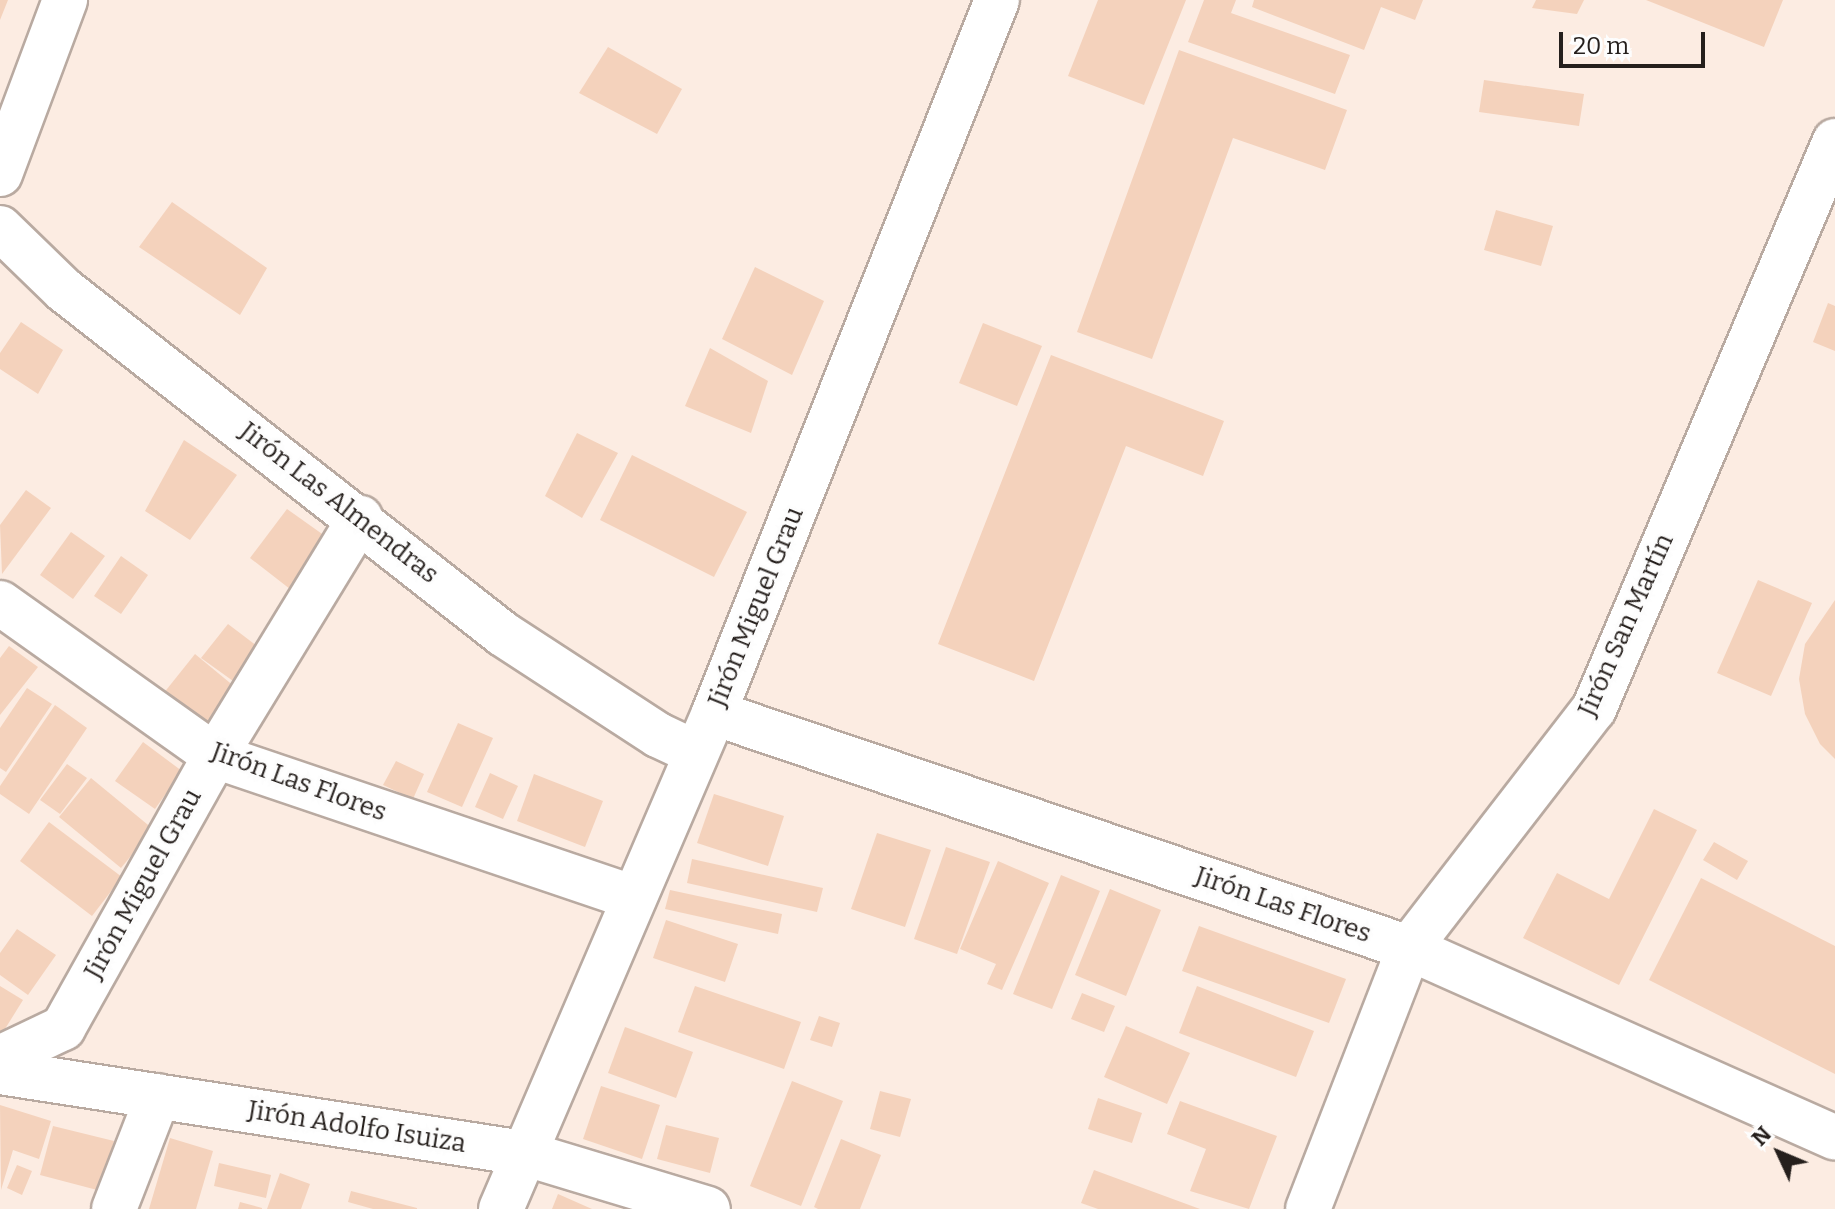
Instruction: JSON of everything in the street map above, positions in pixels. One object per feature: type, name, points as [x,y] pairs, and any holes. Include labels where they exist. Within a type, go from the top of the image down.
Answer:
[{"type":"street","points":[[0,174],[65,0]]},
{"type":"street","name":"Jirón Miguel Grau","points":[[501,1209],[632,897],[714,713],[997,0]]},
{"type":"street","name":"Jirón San Martín","points":[[1308,1209],[1409,948],[1594,709],[1835,141]]},
{"type":"street","name":"Jirón Las Almendras","points":[[0,228],[64,290],[360,518],[503,634],[658,735],[696,753]]},
{"type":"street","name":"Jirón Miguel Grau","points":[[0,1058],[63,1028],[215,756],[360,518]]},
{"type":"street","name":"Jirón Las Flores","points":[[0,603],[215,756],[632,897]]},
{"type":"street","name":"Jirón Las Flores","points":[[714,713],[1409,948],[1835,1138]]},
{"type":"street","name":"Jirón Adolfo Isuiza","points":[[0,1072],[523,1153],[708,1209]]},
{"type":"street","points":[[114,1209],[158,1096]]},
{"type":"building","points":[[0,0],[8,0],[0,20]]},
{"type":"building","points":[[1098,0],[1186,0],[1144,105],[1068,76]]},
{"type":"building","points":[[1204,0],[1236,0],[1231,13],[1350,55],[1335,94],[1188,42]]},
{"type":"building","points":[[1254,0],[1423,0],[1415,20],[1381,7],[1364,50],[1252,7]]},
{"type":"building","points":[[1536,0],[1584,0],[1577,14],[1532,8]]},
{"type":"building","points":[[1646,0],[1783,0],[1764,47]]},
{"type":"building","points":[[608,47],[682,89],[657,134],[579,93]]},
{"type":"building","points":[[1179,50],[1347,110],[1325,170],[1233,138],[1152,359],[1077,332]]},
{"type":"building","points":[[1484,80],[1584,94],[1579,126],[1479,112]]},
{"type":"building","points":[[172,202],[267,268],[240,315],[139,247]]},
{"type":"building","points":[[1496,210],[1553,226],[1541,266],[1484,250]]},
{"type":"building","points":[[755,267],[824,301],[792,375],[722,339]]},
{"type":"building","points":[[1828,303],[1835,306],[1835,351],[1813,342]]},
{"type":"building","points":[[21,322],[63,350],[38,394],[0,369],[0,353]]},
{"type":"building","points":[[983,323],[1042,346],[1017,406],[959,383]]},
{"type":"building","points":[[710,348],[768,381],[751,433],[685,406]]},
{"type":"building","points":[[1051,355],[1224,421],[1203,476],[1126,446],[1034,681],[938,644]]},
{"type":"building","points":[[577,433],[618,453],[582,518],[545,496]]},
{"type":"building","points":[[184,440],[237,475],[190,540],[145,511]]},
{"type":"building","points":[[632,455],[747,512],[714,577],[600,520]]},
{"type":"building","points":[[26,490],[51,508],[2,574],[0,525]]},
{"type":"building","points":[[287,509],[325,536],[290,589],[250,558]]},
{"type":"building","points":[[71,532],[105,556],[73,599],[40,575]]},
{"type":"building","points":[[121,556],[148,575],[121,614],[94,596]]},
{"type":"building","points":[[1758,580],[1812,603],[1771,696],[1717,673]]},
{"type":"building","points":[[1835,600],[1835,759],[1820,744],[1805,714],[1799,679],[1805,644]]},
{"type":"building","points":[[228,624],[265,652],[240,686],[201,658]]},
{"type":"building","points":[[9,646],[38,667],[0,715],[0,658]]},
{"type":"building","points":[[195,654],[235,687],[203,727],[163,694]]},
{"type":"building","points":[[27,688],[52,704],[6,772],[0,768],[0,728]]},
{"type":"building","points":[[55,705],[87,728],[29,814],[0,794],[0,786]]},
{"type":"building","points":[[458,723],[493,738],[462,807],[427,792]]},
{"type":"building","points":[[143,742],[182,771],[155,809],[115,781]]},
{"type":"building","points":[[396,761],[424,774],[413,799],[383,785]]},
{"type":"building","points":[[67,764],[87,778],[60,814],[40,800]]},
{"type":"building","points":[[490,773],[518,786],[503,819],[475,807]]},
{"type":"building","points":[[534,774],[603,801],[585,847],[517,821]]},
{"type":"building","points":[[91,778],[153,829],[121,868],[59,817]]},
{"type":"building","points":[[714,794],[784,816],[768,866],[697,843]]},
{"type":"building","points":[[1654,809],[1697,830],[1619,985],[1523,938],[1557,873],[1609,899]]},
{"type":"building","points":[[49,822],[122,877],[92,916],[20,861]]},
{"type":"building","points":[[877,833],[931,850],[905,927],[851,909]]},
{"type":"building","points":[[1714,842],[1748,861],[1737,880],[1703,860]]},
{"type":"building","points":[[946,847],[990,862],[957,954],[914,939]]},
{"type":"building","points":[[692,859],[823,888],[817,912],[687,883]]},
{"type":"building","points":[[998,861],[1049,883],[1002,990],[987,984],[996,964],[960,949]]},
{"type":"building","points":[[1061,875],[1100,891],[1052,1009],[1013,994]]},
{"type":"building","points":[[1701,878],[1835,946],[1835,1074],[1649,980]]},
{"type":"building","points":[[1110,889],[1161,910],[1126,996],[1075,975]]},
{"type":"building","points":[[670,890],[782,914],[778,934],[665,909]]},
{"type":"building","points":[[666,920],[738,944],[725,982],[653,958]]},
{"type":"building","points":[[1199,926],[1346,979],[1329,1023],[1182,971]]},
{"type":"building","points":[[17,929],[56,955],[28,995],[0,975],[0,953]]},
{"type":"building","points":[[0,986],[23,1000],[0,1037]]},
{"type":"building","points":[[695,986],[801,1022],[784,1069],[678,1032]]},
{"type":"building","points":[[1197,986],[1314,1031],[1296,1077],[1179,1033]]},
{"type":"building","points":[[1082,993],[1115,1006],[1104,1032],[1071,1019]]},
{"type":"building","points":[[819,1016],[840,1023],[832,1047],[810,1040]]},
{"type":"building","points":[[1126,1026],[1190,1053],[1167,1104],[1104,1077]]},
{"type":"building","points":[[625,1027],[693,1052],[676,1098],[608,1073]]},
{"type":"building","points":[[792,1081],[843,1101],[801,1206],[750,1186]]},
{"type":"building","points":[[601,1086],[660,1105],[642,1159],[583,1139]]},
{"type":"building","points":[[880,1091],[911,1099],[900,1137],[870,1129]]},
{"type":"building","points":[[1098,1098],[1142,1113],[1132,1143],[1088,1129]]},
{"type":"building","points":[[1180,1101],[1277,1136],[1249,1209],[1190,1191],[1206,1149],[1167,1134]]},
{"type":"building","points":[[0,1105],[51,1121],[39,1159],[13,1150],[1,1190]]},
{"type":"building","points":[[666,1125],[719,1138],[710,1173],[657,1159]]},
{"type":"building","points":[[53,1126],[114,1141],[101,1191],[40,1175]]},
{"type":"building","points":[[170,1138],[213,1151],[196,1209],[149,1209]]},
{"type":"building","points":[[841,1139],[881,1155],[860,1209],[818,1209],[814,1207]]},
{"type":"building","points":[[219,1163],[271,1175],[266,1198],[214,1186]]},
{"type":"building","points":[[17,1165],[32,1171],[22,1195],[7,1188]]},
{"type":"building","points":[[1094,1170],[1200,1209],[1098,1209],[1081,1203]]},
{"type":"building","points":[[280,1173],[310,1184],[301,1209],[267,1209]]},
{"type":"building","points":[[351,1191],[417,1209],[373,1209],[348,1202]]},
{"type":"building","points":[[558,1194],[592,1209],[552,1209]]},
{"type":"building","points":[[240,1202],[262,1208],[262,1209],[238,1209]]}]
